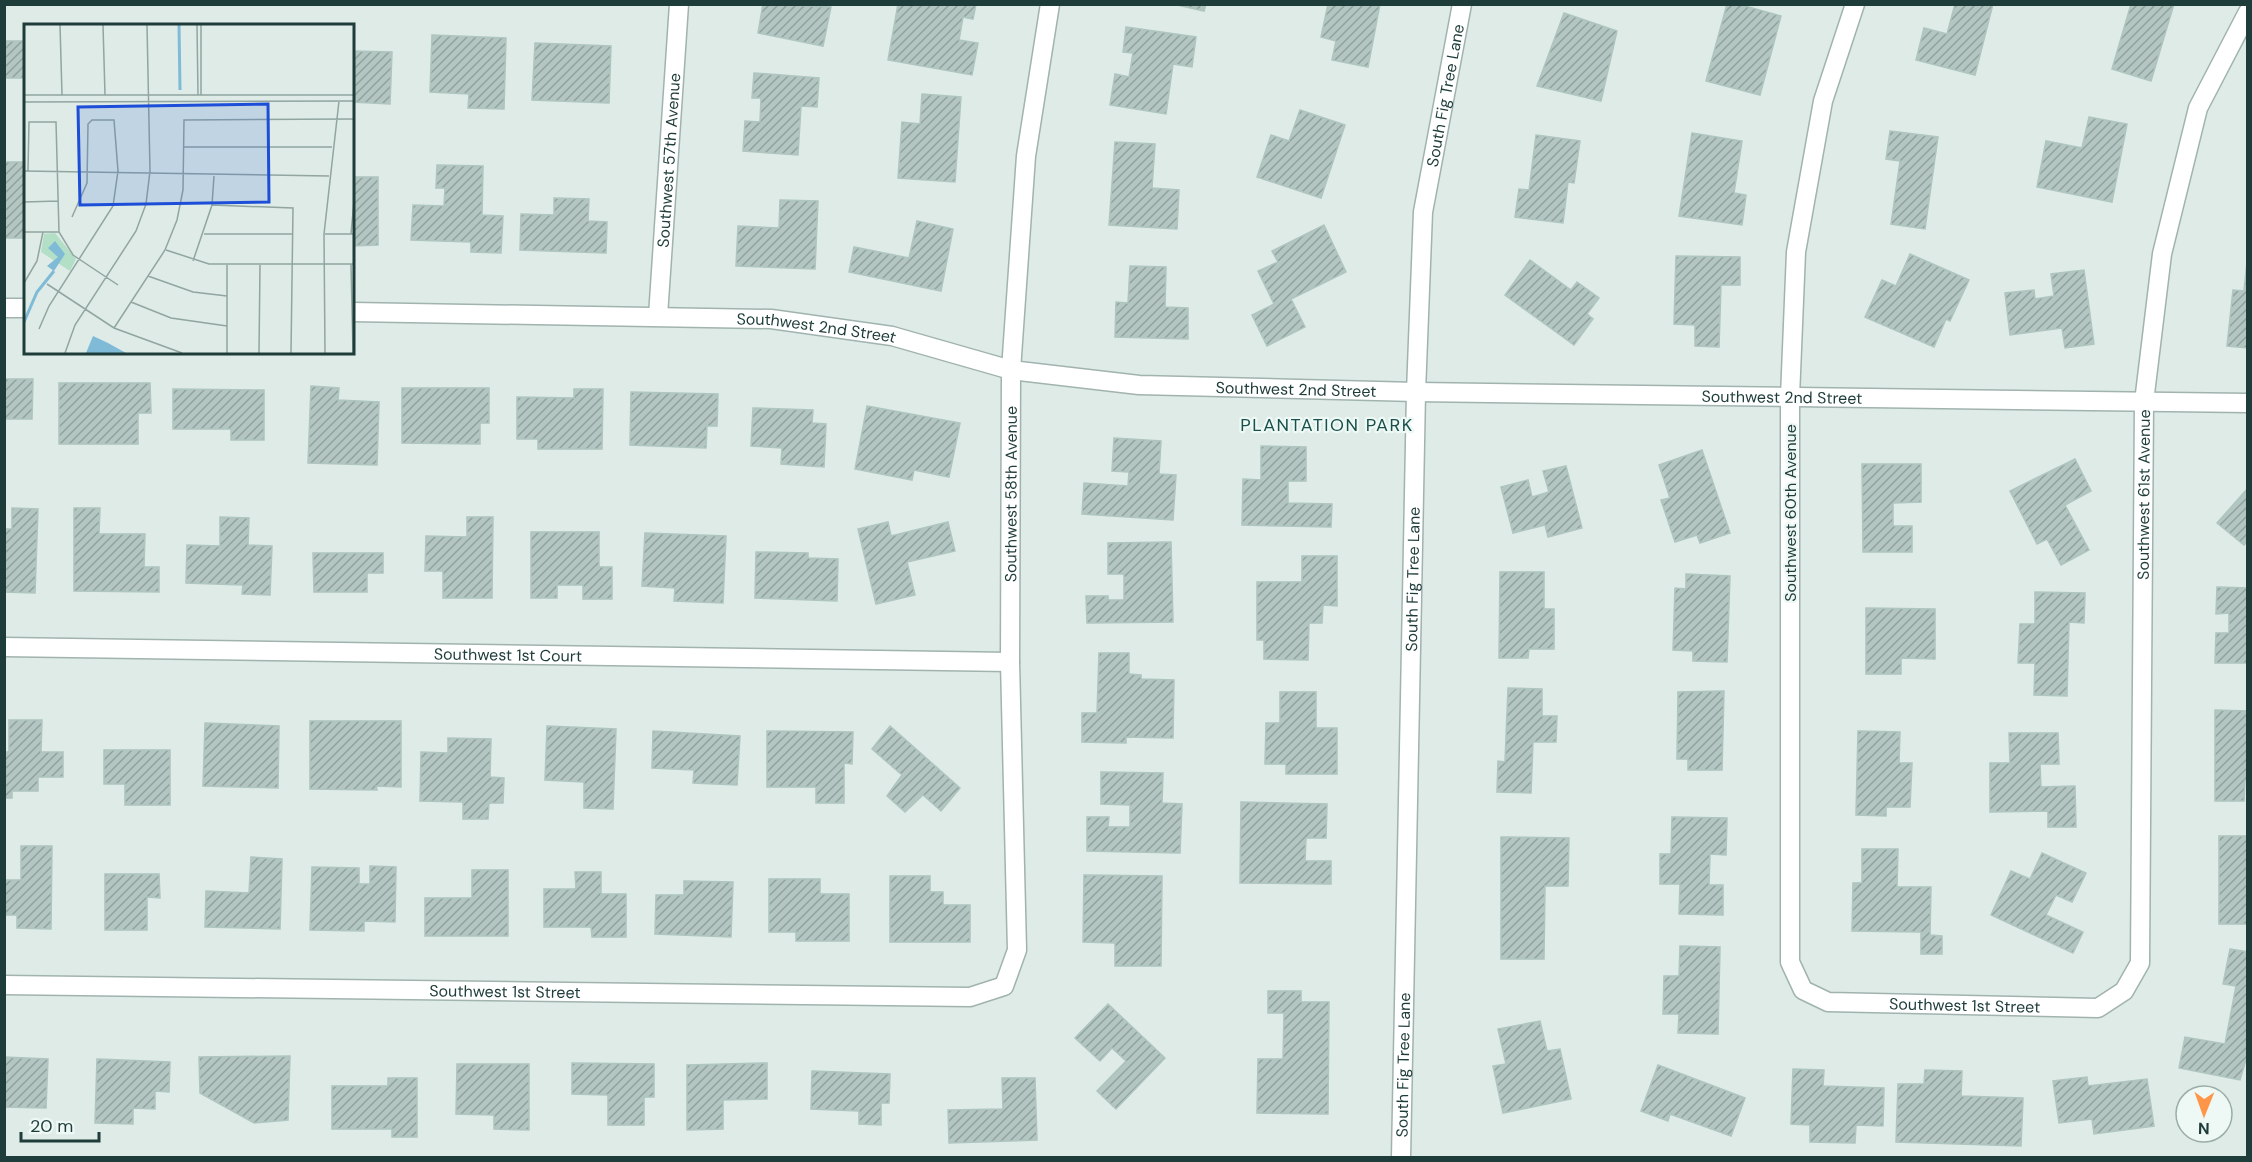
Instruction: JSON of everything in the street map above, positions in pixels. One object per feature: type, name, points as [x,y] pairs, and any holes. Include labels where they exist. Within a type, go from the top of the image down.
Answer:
[{"type":"street","name":"Southwest 57th Avenue","points":[[658,316],[679,4]]},
{"type":"street","name":"Southwest 58th Avenue","points":[[1004,986],[1017,950],[1010,662],[1011,370],[1026,156],[1050,4]]},
{"type":"street","name":"South Fig Tree Lane","points":[[1401,1158],[1416,392],[1423,212],[1462,4]]},
{"type":"street","name":"Southwest 60th Avenue","points":[[1803,990],[1790,962],[1790,397],[1796,252],[1823,101],[1855,4]]},
{"type":"street","name":"Southwest 61st Avenue","points":[[2124,991],[2140,963],[2144,402],[2162,254],[2198,108],[2247,12]]},
{"type":"street","points":[[4,308],[24,308]]},
{"type":"street","name":"Southwest 2nd Street","points":[[354,312],[771,319],[892,336],[1011,370],[1139,385],[1416,392],[2247,403]]},
{"type":"street","name":"Southwest 1st Court","points":[[4,647],[1010,662]]},
{"type":"street","name":"Southwest 1st Street","points":[[4,985],[970,997],[1004,986]]},
{"type":"street","name":"Southwest 1st Street","points":[[1803,990],[1828,1002],[2098,1008],[2124,991]]},
{"type":"building","points":[[763,4],[831,7],[823,46],[758,33]]},
{"type":"building","points":[[898,4],[976,4],[973,19],[963,17],[959,40],[978,43],[972,75],[888,60]]},
{"type":"building","points":[[1173,4],[1206,4],[1204,11]]},
{"type":"building","points":[[1328,4],[1380,4],[1368,67],[1332,60],[1336,41],[1321,37]]},
{"type":"building","points":[[1727,4],[1738,4],[1781,16],[1760,95],[1706,81]]},
{"type":"building","points":[[1955,4],[1993,4],[1975,75],[1916,60],[1924,28],[1947,34]]},
{"type":"building","points":[[2131,4],[2174,4],[2151,81],[2112,69]]},
{"type":"building","points":[[1564,13],[1617,31],[1601,101],[1537,86]]},
{"type":"building","points":[[1126,27],[1196,37],[1192,67],[1173,64],[1166,114],[1110,105],[1115,74],[1129,77],[1133,53],[1123,52]]},
{"type":"building","points":[[432,35],[506,38],[504,109],[468,108],[469,94],[430,92]]},
{"type":"building","points":[[4,41],[24,41],[24,78],[4,78]]},
{"type":"building","points":[[535,43],[611,46],[609,103],[532,100]]},
{"type":"building","points":[[354,51],[392,52],[390,104],[354,102]]},
{"type":"building","points":[[754,73],[819,78],[817,107],[801,106],[798,155],[743,151],[745,121],[760,122],[761,98],[752,98]]},
{"type":"building","points":[[922,94],[961,97],[955,182],[898,178],[902,122],[920,124]]},
{"type":"building","points":[[1300,110],[1345,125],[1321,198],[1257,177],[1271,135],[1289,141]]},
{"type":"building","points":[[2089,117],[2127,124],[2112,202],[2037,187],[2046,141],[2082,148]]},
{"type":"building","points":[[1890,131],[1938,137],[1925,229],[1891,224],[1900,161],[1886,159]]},
{"type":"building","points":[[1692,133],[1742,141],[1734,193],[1746,195],[1742,225],[1679,216]]},
{"type":"building","points":[[1536,135],[1580,141],[1574,183],[1568,182],[1563,223],[1515,217],[1519,189],[1529,190]]},
{"type":"building","points":[[1115,142],[1155,144],[1152,188],[1179,190],[1177,229],[1109,225]]},
{"type":"building","points":[[4,162],[24,162],[24,238],[5,238]]},
{"type":"building","points":[[437,165],[483,166],[482,215],[503,216],[501,253],[471,252],[471,242],[411,240],[413,205],[444,206],[445,188],[436,188]]},
{"type":"building","points":[[354,177],[378,177],[378,245],[354,246]]},
{"type":"building","points":[[554,198],[589,199],[588,221],[607,222],[606,253],[520,250],[521,214],[554,215]]},
{"type":"building","points":[[780,200],[818,201],[815,269],[736,266],[738,226],[779,228]]},
{"type":"building","points":[[917,221],[953,229],[941,291],[849,272],[854,247],[909,258]]},
{"type":"building","points":[[1324,225],[1346,272],[1291,299],[1305,327],[1267,346],[1252,315],[1274,304],[1258,271],[1278,262],[1272,251]]},
{"type":"building","points":[[1910,254],[1969,280],[1950,321],[1946,319],[1934,347],[1865,317],[1882,280],[1896,286]]},
{"type":"building","points":[[1676,256],[1740,257],[1740,285],[1721,285],[1719,347],[1695,346],[1695,325],[1674,324]]},
{"type":"building","points":[[1530,260],[1571,290],[1577,282],[1599,298],[1587,314],[1593,319],[1574,345],[1505,295]]},
{"type":"building","points":[[2247,262],[2248,348],[2227,346],[2233,290],[2244,291]]},
{"type":"building","points":[[1130,266],[1166,267],[1165,307],[1188,308],[1188,339],[1115,337],[1116,302],[1128,303]]},
{"type":"building","points":[[2084,270],[2094,344],[2065,348],[2062,328],[2010,335],[2005,293],[2034,290],[2035,299],[2054,296],[2051,274]]},
{"type":"building","points":[[4,379],[33,379],[32,419],[4,419]]},
{"type":"building","points":[[59,383],[150,383],[151,413],[138,413],[138,444],[59,444]]},
{"type":"building","points":[[311,386],[339,388],[338,400],[379,402],[377,465],[308,463]]},
{"type":"building","points":[[402,388],[489,388],[489,423],[480,423],[480,444],[402,443]]},
{"type":"building","points":[[173,389],[264,390],[264,440],[231,440],[231,429],[173,429]]},
{"type":"building","points":[[574,389],[603,389],[602,449],[538,449],[538,439],[517,439],[517,397],[574,398]]},
{"type":"building","points":[[631,392],[718,394],[717,426],[707,426],[706,448],[630,445]]},
{"type":"building","points":[[867,406],[960,423],[949,477],[914,470],[912,480],[855,469]]},
{"type":"building","points":[[753,408],[813,410],[812,423],[826,424],[824,467],[781,464],[782,448],[751,446]]},
{"type":"building","points":[[1114,438],[1161,441],[1159,474],[1176,475],[1173,520],[1082,514],[1084,483],[1128,486],[1129,472],[1112,471]]},
{"type":"building","points":[[1261,446],[1306,447],[1306,481],[1288,481],[1288,503],[1332,504],[1331,527],[1242,525],[1243,479],[1261,480]]},
{"type":"building","points":[[1702,450],[1730,533],[1700,543],[1697,535],[1675,542],[1661,500],[1670,498],[1659,465]]},
{"type":"building","points":[[2075,459],[2091,491],[2065,505],[2089,550],[2061,565],[2047,539],[2037,544],[2010,491]]},
{"type":"building","points":[[1862,464],[1921,464],[1921,502],[1893,503],[1893,526],[1912,526],[1912,552],[1863,552]]},
{"type":"building","points":[[1566,466],[1582,528],[1548,537],[1545,525],[1513,533],[1501,487],[1528,480],[1532,497],[1549,492],[1543,471]]},
{"type":"building","points":[[2248,488],[2248,541],[2244,545],[2217,523]]},
{"type":"building","points":[[12,508],[38,509],[35,593],[4,592],[4,529],[12,529]]},
{"type":"building","points":[[74,508],[100,508],[99,534],[145,534],[144,567],[159,567],[159,592],[74,591]]},
{"type":"building","points":[[220,517],[249,518],[248,545],[272,546],[270,595],[242,594],[243,585],[186,583],[187,545],[220,546]]},
{"type":"building","points":[[467,517],[493,517],[492,598],[443,598],[443,571],[425,571],[426,536],[467,537]]},
{"type":"building","points":[[888,522],[891,536],[948,522],[955,551],[907,562],[915,595],[876,604],[858,529]]},
{"type":"building","points":[[531,532],[599,532],[599,567],[612,567],[612,599],[583,599],[583,585],[557,585],[557,598],[531,598]]},
{"type":"building","points":[[645,533],[726,536],[723,603],[674,601],[675,588],[642,586]]},
{"type":"building","points":[[1171,542],[1173,622],[1087,623],[1086,596],[1108,596],[1108,600],[1124,600],[1124,574],[1108,574],[1108,543]]},
{"type":"building","points":[[756,552],[808,553],[808,558],[838,559],[837,601],[755,598]]},
{"type":"building","points":[[313,553],[383,553],[383,573],[367,573],[367,592],[314,592]]},
{"type":"building","points":[[1302,556],[1337,556],[1337,606],[1323,605],[1322,623],[1309,623],[1308,660],[1264,659],[1264,640],[1257,640],[1257,582],[1302,582]]},
{"type":"building","points":[[1500,572],[1544,572],[1544,609],[1554,609],[1554,649],[1529,649],[1528,658],[1499,658]]},
{"type":"building","points":[[1686,574],[1730,576],[1727,662],[1693,661],[1693,651],[1673,650],[1675,588],[1686,589]]},
{"type":"building","points":[[2217,587],[2248,588],[2248,663],[2215,663],[2216,633],[2229,633],[2229,613],[2216,614]]},
{"type":"building","points":[[2035,592],[2085,593],[2084,623],[2069,622],[2067,696],[2034,695],[2035,663],[2018,663],[2020,624],[2035,624]]},
{"type":"building","points":[[1866,608],[1935,609],[1935,659],[1901,658],[1901,674],[1866,674]]},
{"type":"building","points":[[1099,653],[1129,653],[1129,674],[1141,675],[1141,679],[1174,680],[1173,738],[1126,737],[1126,743],[1082,742],[1082,713],[1097,713]]},
{"type":"building","points":[[1508,688],[1542,689],[1542,716],[1557,716],[1556,742],[1533,742],[1531,793],[1497,792],[1498,761],[1505,762]]},
{"type":"building","points":[[1724,691],[1722,770],[1688,770],[1688,759],[1677,759],[1678,692]]},
{"type":"building","points":[[1280,692],[1316,692],[1316,728],[1337,728],[1337,774],[1286,774],[1286,764],[1265,764],[1266,723],[1280,723]]},
{"type":"building","points":[[2215,710],[2248,711],[2248,780],[2245,780],[2244,801],[2215,801]]},
{"type":"building","points":[[9,720],[42,720],[41,752],[63,752],[63,777],[38,777],[38,791],[12,791],[12,798],[4,798],[4,752],[9,752]]},
{"type":"building","points":[[310,721],[401,721],[401,787],[376,786],[377,790],[310,789]]},
{"type":"building","points":[[205,723],[279,726],[278,788],[203,786]]},
{"type":"building","points":[[547,726],[616,729],[613,809],[584,808],[584,782],[545,780]]},
{"type":"building","points":[[890,726],[960,788],[941,811],[923,795],[905,812],[887,796],[902,775],[872,749]]},
{"type":"building","points":[[653,731],[740,736],[737,785],[693,783],[694,770],[652,768]]},
{"type":"building","points":[[767,731],[853,732],[852,764],[844,763],[844,803],[816,803],[816,787],[767,787]]},
{"type":"building","points":[[1858,731],[1900,732],[1899,763],[1912,763],[1910,807],[1886,807],[1886,816],[1856,815]]},
{"type":"building","points":[[2009,733],[2058,733],[2059,764],[2040,764],[2041,787],[2075,786],[2076,827],[2048,827],[2048,811],[1990,812],[1990,763],[2010,763]]},
{"type":"building","points":[[448,738],[491,739],[490,777],[504,778],[503,803],[489,803],[488,819],[463,819],[463,802],[420,801],[421,752],[448,753]]},
{"type":"building","points":[[104,750],[170,750],[170,805],[125,805],[125,784],[104,784]]},
{"type":"building","points":[[1101,772],[1163,773],[1162,803],[1182,804],[1180,853],[1087,851],[1087,817],[1109,817],[1108,827],[1130,827],[1130,805],[1101,804]]},
{"type":"building","points":[[1241,802],[1327,804],[1326,838],[1306,838],[1305,861],[1331,861],[1331,884],[1240,883]]},
{"type":"building","points":[[1672,817],[1727,818],[1726,855],[1710,854],[1709,885],[1723,885],[1723,915],[1679,914],[1680,884],[1660,884],[1660,854],[1671,854]]},
{"type":"building","points":[[2219,836],[2248,836],[2248,924],[2219,924]]},
{"type":"building","points":[[1501,837],[1569,838],[1568,886],[1545,886],[1544,959],[1501,959]]},
{"type":"building","points":[[21,846],[52,846],[51,929],[17,928],[17,915],[4,915],[4,880],[21,880]]},
{"type":"building","points":[[1862,849],[1898,849],[1897,887],[1931,887],[1930,935],[1942,936],[1942,954],[1921,954],[1921,932],[1852,931],[1853,883],[1862,883]]},
{"type":"building","points":[[2042,853],[2086,873],[2072,902],[2056,895],[2046,915],[2083,932],[2073,953],[1991,915],[2011,871],[2030,879]]},
{"type":"building","points":[[251,857],[282,859],[280,929],[205,927],[206,891],[249,893]]},
{"type":"building","points":[[370,866],[396,867],[395,922],[364,921],[364,931],[310,930],[312,867],[359,868],[359,884],[370,884]]},
{"type":"building","points":[[472,870],[508,870],[508,936],[425,936],[425,898],[472,898]]},
{"type":"building","points":[[575,872],[601,872],[601,894],[626,894],[626,937],[592,937],[591,927],[544,927],[544,889],[576,889]]},
{"type":"building","points":[[105,874],[159,874],[160,898],[147,897],[147,930],[105,930]]},
{"type":"building","points":[[1084,875],[1162,876],[1161,966],[1115,966],[1115,943],[1083,942]]},
{"type":"building","points":[[890,876],[930,876],[930,892],[943,892],[943,905],[970,905],[970,942],[890,942]]},
{"type":"building","points":[[769,879],[820,879],[820,894],[849,894],[849,941],[796,941],[796,932],[769,932]]},
{"type":"building","points":[[684,881],[733,882],[731,937],[655,934],[656,895],[684,895]]},
{"type":"building","points":[[1680,946],[1720,947],[1718,1034],[1678,1033],[1679,1014],[1663,1014],[1664,976],[1679,976]]},
{"type":"building","points":[[2230,949],[2248,952],[2248,1053],[2240,1080],[2179,1068],[2185,1037],[2225,1044],[2236,986],[2223,984]]},
{"type":"building","points":[[1268,991],[1301,991],[1301,1002],[1329,1002],[1328,1114],[1257,1113],[1258,1059],[1283,1059],[1284,1013],[1268,1013]]},
{"type":"building","points":[[1108,1004],[1165,1058],[1116,1109],[1097,1091],[1126,1061],[1112,1048],[1100,1061],[1075,1038]]},
{"type":"building","points":[[1540,1021],[1547,1051],[1560,1049],[1571,1099],[1503,1113],[1493,1066],[1506,1064],[1498,1029]]},
{"type":"building","points":[[290,1056],[288,1120],[254,1123],[200,1093],[199,1057]]},
{"type":"building","points":[[4,1057],[48,1059],[46,1108],[4,1107]]},
{"type":"building","points":[[97,1059],[170,1062],[169,1092],[155,1091],[155,1109],[133,1108],[133,1124],[95,1123]]},
{"type":"building","points":[[572,1063],[654,1064],[654,1097],[644,1097],[644,1125],[608,1125],[608,1095],[572,1094]]},
{"type":"building","points":[[767,1063],[767,1099],[723,1100],[723,1129],[687,1130],[687,1065]]},
{"type":"building","points":[[457,1064],[529,1064],[529,1130],[494,1129],[494,1115],[456,1114]]},
{"type":"building","points":[[1658,1065],[1745,1098],[1731,1136],[1670,1114],[1668,1121],[1641,1111]]},
{"type":"building","points":[[1793,1069],[1824,1070],[1823,1086],[1884,1088],[1883,1126],[1856,1125],[1855,1143],[1810,1142],[1810,1125],[1791,1124]]},
{"type":"building","points":[[1925,1070],[1962,1071],[1961,1096],[2023,1098],[2021,1146],[1896,1142],[1898,1084],[1924,1084]]},
{"type":"building","points":[[812,1071],[890,1074],[889,1103],[881,1103],[881,1125],[859,1124],[859,1111],[811,1109]]},
{"type":"building","points":[[2087,1077],[2088,1086],[2147,1079],[2154,1126],[2094,1134],[2092,1119],[2059,1123],[2053,1081]]},
{"type":"building","points":[[388,1078],[417,1078],[417,1137],[392,1137],[392,1129],[332,1129],[332,1086],[388,1086]]},
{"type":"building","points":[[1002,1078],[1035,1078],[1037,1140],[949,1143],[948,1110],[1003,1109]]},
{"type":"district","name":"PLANTATION PARK","points":[[1327,425]]}]
